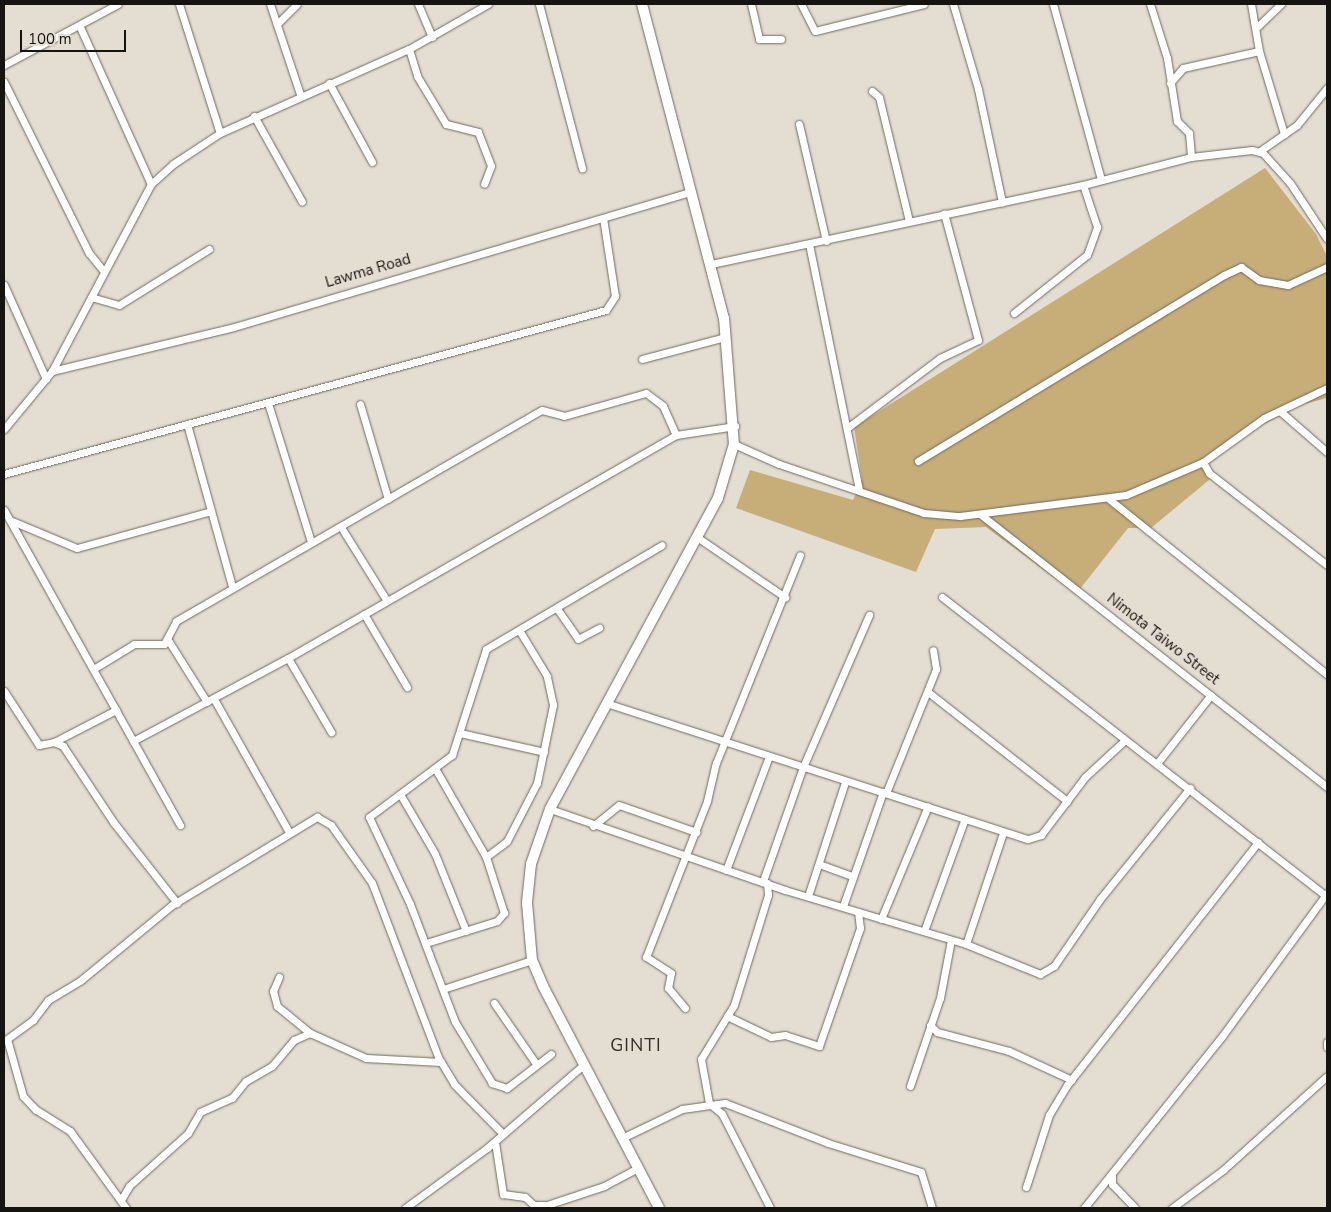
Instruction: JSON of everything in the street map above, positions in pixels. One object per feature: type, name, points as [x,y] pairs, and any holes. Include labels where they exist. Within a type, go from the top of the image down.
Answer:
[{"type":"main road","points":[[642,4],[690,192],[711,264],[725,338],[735,426],[734,444],[728,474],[697,537],[550,809],[539,835],[528,887],[532,960],[582,1066],[659,1208]]},
{"type":"street","points":[[4,65],[80,27],[118,4]]},
{"type":"street","points":[[178,4],[220,133]]},
{"type":"street","points":[[270,4],[300,94]]},
{"type":"street","points":[[277,24],[297,4]]},
{"type":"street","points":[[418,4],[432,37]]},
{"type":"street","points":[[4,430],[52,370],[91,297],[103,270],[151,184],[188,152],[220,133],[300,94],[409,50],[488,4]]},
{"type":"street","points":[[539,4],[582,168]]},
{"type":"street","points":[[751,4],[759,39],[781,39]]},
{"type":"street","points":[[801,4],[815,31],[924,4]]},
{"type":"street","points":[[953,4],[978,90],[1002,202]]},
{"type":"street","points":[[1053,4],[1101,180]]},
{"type":"street","points":[[1150,4],[1170,83],[1177,121],[1189,133],[1192,156]]},
{"type":"street","points":[[1251,4],[1259,51],[1284,134]]},
{"type":"street","points":[[1256,28],[1281,4]]},
{"type":"street","points":[[80,27],[151,184]]},
{"type":"street","points":[[409,50],[417,76],[446,124],[478,132],[491,166],[484,184]]},
{"type":"street","points":[[1170,83],[1183,68],[1259,51]]},
{"type":"street","points":[[4,82],[89,253],[103,270]]},
{"type":"street","points":[[330,83],[372,162]]},
{"type":"street","points":[[711,264],[1101,180],[1192,156],[1260,151],[1284,134],[1327,88]]},
{"type":"street","points":[[872,91],[879,97],[909,221]]},
{"type":"street","points":[[254,116],[302,202]]},
{"type":"street","points":[[799,124],[826,240]]},
{"type":"street","points":[[1260,151],[1302,199],[1325,230],[1327,239]]},
{"type":"street","points":[[1014,313],[1087,255],[1097,227],[1083,184]]},
{"type":"street","name":"Lawma Road","points":[[52,370],[234,327],[690,192]]},
{"type":"street","points":[[847,428],[940,358],[978,340],[944,213]]},
{"type":"street","points":[[4,474],[606,310],[615,296],[603,218]]},
{"type":"street","points":[[809,244],[859,490]]},
{"type":"street","points":[[91,297],[119,305],[209,249]]},
{"type":"street","points":[[918,461],[1224,275],[1241,268],[1259,280],[1288,285],[1327,267]]},
{"type":"street","points":[[4,285],[46,379]]},
{"type":"street","points":[[642,359],[725,338]]},
{"type":"street","points":[[734,444],[779,464],[938,516],[980,514],[1108,499],[1203,462],[1243,430],[1327,388]]},
{"type":"street","points":[[95,668],[134,644],[154,647],[168,640],[176,620],[232,586],[388,500],[546,409],[564,416],[646,393],[663,406],[676,435]]},
{"type":"street","points":[[268,403],[311,542]]},
{"type":"street","points":[[360,404],[388,500]]},
{"type":"street","points":[[1281,412],[1327,452]]},
{"type":"street","points":[[186,424],[208,512],[232,586]]},
{"type":"street","points":[[133,741],[288,658],[676,435],[735,426]]},
{"type":"street","points":[[1203,462],[1209,473],[1327,565]]},
{"type":"street","points":[[1108,499],[1327,674]]},
{"type":"street","points":[[4,510],[12,521],[78,646],[95,668],[116,710],[180,825]]},
{"type":"street","points":[[12,521],[77,548],[208,512]]},
{"type":"street","name":"Nimota Taiwo Street","points":[[980,514],[1327,787]]},
{"type":"street","points":[[341,526],[386,601]]},
{"type":"street","points":[[697,537],[785,597]]},
{"type":"street","points":[[551,1054],[507,1088],[497,1088],[468,1047],[426,943],[369,822],[372,813],[436,770],[452,755],[486,649],[558,610],[662,545]]},
{"type":"street","points":[[685,1008],[668,988],[671,974],[646,956],[696,832],[725,743],[785,597],[800,555]]},
{"type":"street","points":[[942,596],[1125,740],[1158,762],[1326,894],[1084,1208]]},
{"type":"street","points":[[558,610],[578,639],[599,628]]},
{"type":"street","points":[[364,614],[407,687]]},
{"type":"street","points":[[770,1208],[722,1114],[709,1103],[701,1059],[727,1016],[754,943],[768,895],[764,882],[803,767],[869,615]]},
{"type":"street","points":[[486,857],[512,834],[538,783],[544,752],[552,688],[519,630]]},
{"type":"street","points":[[168,640],[210,701],[289,832]]},
{"type":"street","points":[[843,906],[852,876],[928,692],[936,669],[933,650]]},
{"type":"street","points":[[288,658],[331,732]]},
{"type":"street","points":[[928,692],[1067,801]]},
{"type":"street","points":[[5,694],[36,744],[54,742],[116,710]]},
{"type":"street","points":[[1158,762],[1212,695]]},
{"type":"street","points":[[606,703],[768,759],[803,767],[846,782],[928,806],[964,821],[1003,833],[1036,838],[1108,752],[1125,740]]},
{"type":"street","points":[[460,733],[544,752]]},
{"type":"street","points":[[63,746],[66,736]]},
{"type":"street","points":[[54,742],[63,746],[114,823],[177,903]]},
{"type":"street","points":[[726,870],[768,759]]},
{"type":"street","points":[[426,943],[498,921],[504,913],[486,857],[436,770]]},
{"type":"street","points":[[808,896],[846,782]]},
{"type":"street","points":[[550,809],[593,826],[685,857],[880,919],[966,944],[1033,974],[1046,973],[1190,788]]},
{"type":"street","points":[[400,794],[435,854],[466,931]]},
{"type":"street","points":[[593,826],[619,805],[696,832]]},
{"type":"street","points":[[880,919],[928,806]]},
{"type":"street","points":[[126,1208],[70,1130],[36,1110],[23,1096],[6,1045],[48,1000],[81,980],[177,903],[246,864],[310,819],[323,819],[359,862],[381,904],[420,1018],[441,1062],[482,1116],[503,1134]]},
{"type":"street","points":[[924,931],[964,821]]},
{"type":"street","points":[[966,944],[1003,833]]},
{"type":"street","points":[[1026,1187],[1050,1115],[1072,1080],[1258,842]]},
{"type":"street","points":[[819,864],[852,876]]},
{"type":"street","points":[[727,1016],[771,1037],[785,1036],[819,1046],[860,928],[858,912]]},
{"type":"street","points":[[910,1086],[940,998],[951,940]]},
{"type":"street","points":[[443,989],[532,960]]},
{"type":"street","points":[[279,977],[273,990],[277,1006],[310,1033],[366,1058],[441,1062]]},
{"type":"street","points":[[494,1003],[537,1065]]},
{"type":"street","points":[[930,1025],[937,1032],[1009,1051],[1072,1080]]},
{"type":"street","points":[[121,1200],[129,1186],[188,1133],[200,1112],[232,1098],[246,1081],[272,1066],[294,1040],[310,1033]]},
{"type":"street","points":[[1327,1042],[1327,1047]]},
{"type":"street","points":[[405,1208],[495,1142],[582,1066]]},
{"type":"street","points":[[1172,1208],[1223,1170],[1327,1076]]},
{"type":"street","points":[[622,1138],[654,1120],[709,1103],[724,1103],[828,1143],[921,1172],[932,1208]]},
{"type":"street","points":[[722,1114],[724,1103]]},
{"type":"street","points":[[495,1142],[503,1194],[525,1197],[534,1205],[547,1205],[604,1186],[638,1168]]},
{"type":"street","points":[[1113,1172],[1112,1184],[1135,1208]]},
{"type":"shaded area","points":[[1265,168],[1316,234],[1327,256],[1327,398],[1297,406],[1206,456],[1209,480],[1151,528],[1128,528],[1076,594],[986,527],[935,529],[916,572],[736,508],[750,470],[853,500],[862,479],[854,427]]},
{"type":"district","name":"GINTI","points":[[636,1045]]}]
